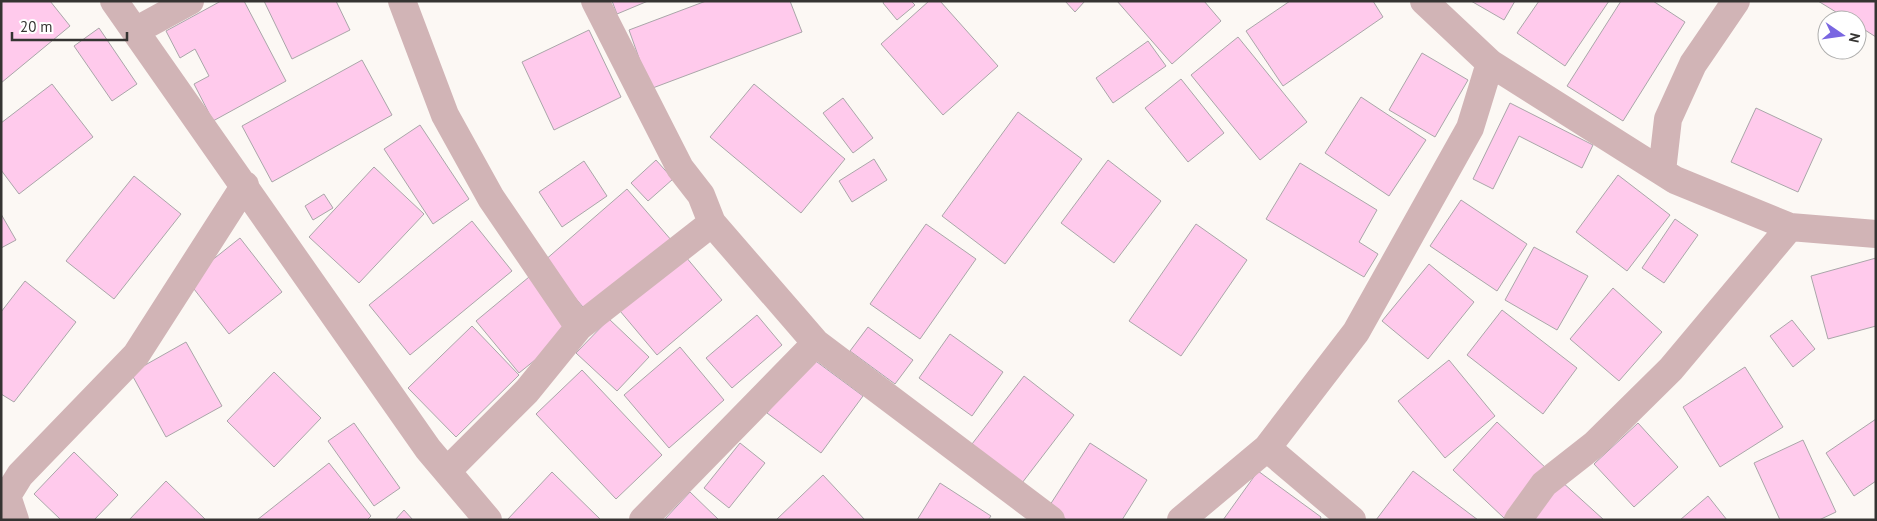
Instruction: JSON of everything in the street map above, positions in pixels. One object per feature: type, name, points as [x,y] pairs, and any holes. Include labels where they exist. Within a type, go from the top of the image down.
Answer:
[{"type":"street","points":[[114,1],[245,185],[428,449],[488,520]]},
{"type":"street","points":[[135,31],[190,1]]},
{"type":"street","points":[[402,1],[450,123],[491,198],[579,327]]},
{"type":"street","points":[[594,1],[680,168],[701,195],[712,223],[816,343],[1051,520]]},
{"type":"street","points":[[1424,1],[1490,63],[1675,180],[1790,227],[1876,234]]},
{"type":"street","points":[[1662,171],[1668,119],[1693,64],[1736,1]]},
{"type":"street","points":[[1181,520],[1268,448],[1356,332],[1470,128],[1490,63]]},
{"type":"street","points":[[8,502],[20,475],[136,355],[245,185]]},
{"type":"street","points":[[447,472],[527,391],[579,327],[712,223]]},
{"type":"street","points":[[1518,520],[1544,484],[1595,444],[1671,368],[1790,227]]},
{"type":"street","points":[[643,520],[816,343]]},
{"type":"street","points":[[1268,448],[1352,520]]},
{"type":"building","points":[[1,1],[50,1],[70,26],[1,83]]},
{"type":"building","points":[[221,1],[244,1],[286,81],[213,121],[194,84],[209,76],[195,49],[180,58],[166,31]]},
{"type":"building","points":[[264,1],[336,1],[350,30],[292,59]]},
{"type":"building","points":[[612,1],[648,1],[617,14]]},
{"type":"building","points":[[706,1],[790,1],[802,32],[650,89],[629,30]]},
{"type":"building","points":[[884,1],[911,1],[915,5],[897,20],[883,3]]},
{"type":"building","points":[[929,1],[940,1],[998,66],[943,115],[881,44]]},
{"type":"building","points":[[1065,1],[1085,1],[1075,12]]},
{"type":"building","points":[[1117,1],[1204,1],[1221,21],[1172,64]]},
{"type":"building","points":[[1290,1],[1373,1],[1383,17],[1283,86],[1246,31]]},
{"type":"building","points":[[1471,1],[1515,1],[1504,20]]},
{"type":"building","points":[[1539,1],[1609,1],[1565,66],[1517,33]]},
{"type":"building","points":[[1621,1],[1653,1],[1685,22],[1623,121],[1567,86]]},
{"type":"building","points":[[1818,1],[1876,1],[1876,37],[1867,31],[1867,10],[1833,10]]},
{"type":"building","points":[[99,28],[137,84],[112,101],[74,46]]},
{"type":"building","points":[[589,30],[621,97],[554,130],[522,62]]},
{"type":"building","points":[[1238,37],[1307,122],[1260,160],[1191,75]]},
{"type":"building","points":[[1148,41],[1166,66],[1113,103],[1096,78]]},
{"type":"building","points":[[1422,53],[1468,80],[1435,137],[1389,110]]},
{"type":"building","points":[[362,60],[392,115],[272,182],[242,126]]},
{"type":"building","points":[[1181,79],[1224,133],[1188,162],[1145,108]]},
{"type":"building","points":[[52,84],[93,137],[19,194],[1,170],[1,123]]},
{"type":"building","points":[[754,84],[845,159],[801,213],[710,137]]},
{"type":"building","points":[[1361,97],[1426,140],[1389,196],[1325,153]]},
{"type":"building","points":[[843,98],[873,138],[853,153],[823,113]]},
{"type":"building","points":[[1510,103],[1593,145],[1582,168],[1519,136],[1493,189],[1473,179]]},
{"type":"building","points":[[1756,108],[1822,139],[1798,192],[1731,162]]},
{"type":"building","points":[[1018,112],[1082,159],[1005,264],[942,216]]},
{"type":"building","points":[[420,125],[469,199],[433,224],[384,149]]},
{"type":"building","points":[[874,159],[887,180],[852,202],[839,181]]},
{"type":"building","points":[[656,160],[673,179],[648,201],[631,183]]},
{"type":"building","points":[[1108,160],[1161,201],[1114,263],[1061,223]]},
{"type":"building","points":[[584,161],[607,196],[562,227],[539,192]]},
{"type":"building","points":[[1300,163],[1377,210],[1359,242],[1378,254],[1364,277],[1266,219]]},
{"type":"building","points":[[374,167],[424,214],[359,283],[309,237]]},
{"type":"building","points":[[1618,175],[1670,215],[1627,271],[1576,232]]},
{"type":"building","points":[[134,176],[181,214],[114,299],[66,261]]},
{"type":"building","points":[[627,189],[672,241],[588,313],[544,261]]},
{"type":"building","points":[[324,194],[333,208],[313,220],[305,206]]},
{"type":"building","points":[[1461,200],[1527,244],[1497,291],[1430,246]]},
{"type":"building","points":[[1,214],[16,240],[1,248]]},
{"type":"building","points":[[1675,219],[1698,235],[1664,283],[1642,268]]},
{"type":"building","points":[[472,221],[512,271],[410,355],[369,305]]},
{"type":"building","points":[[926,224],[976,259],[920,339],[870,304]]},
{"type":"building","points":[[1196,224],[1247,260],[1181,356],[1129,321]]},
{"type":"building","points":[[240,238],[282,292],[229,334],[187,280]]},
{"type":"building","points":[[1534,247],[1588,276],[1557,330],[1505,300]]},
{"type":"building","points":[[680,250],[722,300],[657,355],[615,305]]},
{"type":"building","points":[[1876,258],[1876,326],[1828,339],[1811,276]]},
{"type":"building","points":[[1429,264],[1474,302],[1428,359],[1382,321]]},
{"type":"building","points":[[529,277],[572,330],[519,373],[476,321]]},
{"type":"building","points":[[25,281],[76,322],[14,402],[1,394],[1,312]]},
{"type":"building","points":[[1613,288],[1662,332],[1619,381],[1570,339]]},
{"type":"building","points":[[1502,310],[1577,368],[1543,414],[1467,355]]},
{"type":"building","points":[[757,315],[782,345],[732,388],[706,358]]},
{"type":"building","points":[[609,319],[649,357],[617,391],[576,353]]},
{"type":"building","points":[[1792,320],[1815,349],[1793,367],[1770,336]]},
{"type":"building","points":[[472,326],[519,375],[456,437],[408,388]]},
{"type":"building","points":[[868,327],[913,360],[895,384],[850,351]]},
{"type":"building","points":[[950,334],[1003,372],[972,416],[919,378]]},
{"type":"building","points":[[186,342],[222,406],[166,437],[131,373]]},
{"type":"building","points":[[680,347],[724,400],[669,448],[624,395]]},
{"type":"building","points":[[809,356],[863,396],[821,453],[767,413]]},
{"type":"building","points":[[1449,360],[1495,416],[1445,458],[1398,401]]},
{"type":"building","points":[[1745,367],[1783,427],[1720,467],[1683,407]]},
{"type":"building","points":[[582,370],[662,455],[616,499],[536,414]]},
{"type":"building","points":[[274,372],[321,418],[274,467],[227,421]]},
{"type":"building","points":[[1024,376],[1074,415],[1022,483],[972,444]]},
{"type":"building","points":[[1876,419],[1876,481],[1854,496],[1826,453]]},
{"type":"building","points":[[1497,422],[1548,470],[1504,518],[1453,470]]},
{"type":"building","points":[[354,423],[400,488],[374,506],[328,441]]},
{"type":"building","points":[[1638,423],[1678,467],[1634,507],[1594,464]]},
{"type":"building","points":[[1803,440],[1836,512],[1819,520],[1780,520],[1754,463]]},
{"type":"building","points":[[740,443],[765,463],[729,508],[704,488]]},
{"type":"building","points":[[1090,443],[1147,480],[1122,520],[1067,520],[1048,508]]},
{"type":"building","points":[[74,452],[118,495],[94,520],[61,520],[34,494]]},
{"type":"building","points":[[329,463],[371,516],[367,520],[257,520]]},
{"type":"building","points":[[1258,471],[1321,517],[1320,520],[1223,520]]},
{"type":"building","points":[[1413,471],[1478,520],[1376,520]]},
{"type":"building","points":[[552,472],[601,520],[507,520]]},
{"type":"building","points":[[823,475],[865,520],[776,520]]},
{"type":"building","points":[[166,481],[206,520],[129,520]]},
{"type":"building","points":[[1561,481],[1604,520],[1526,520]]},
{"type":"building","points":[[940,483],[991,516],[988,520],[917,520]]},
{"type":"building","points":[[690,492],[719,520],[664,520]]},
{"type":"building","points":[[1708,496],[1727,520],[1680,520]]},
{"type":"building","points":[[404,510],[413,520],[395,520]]}]
